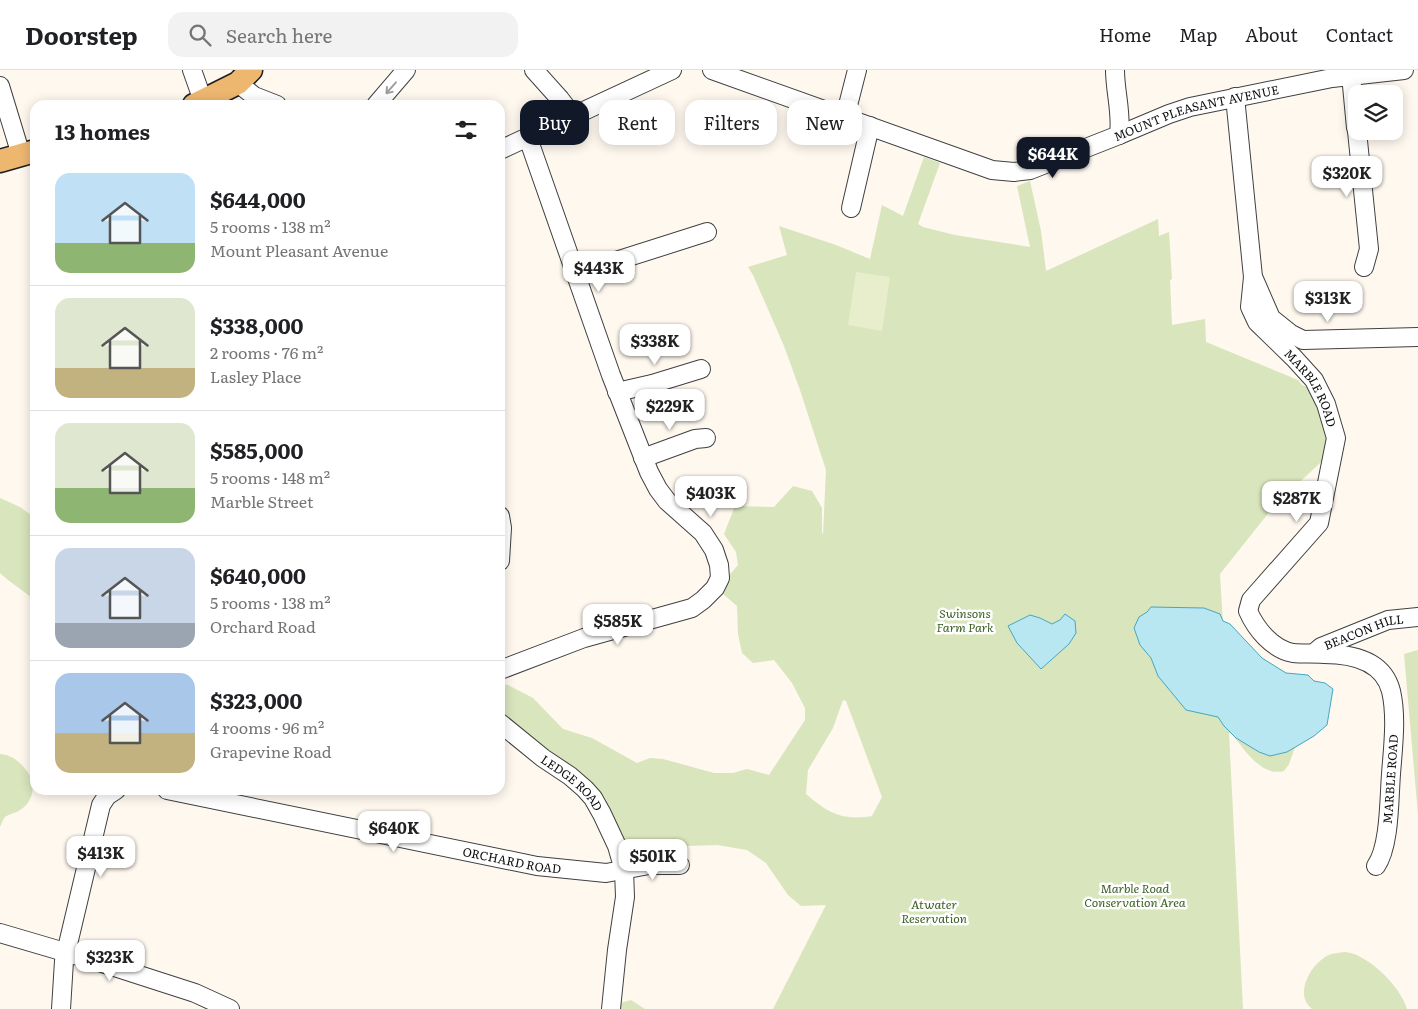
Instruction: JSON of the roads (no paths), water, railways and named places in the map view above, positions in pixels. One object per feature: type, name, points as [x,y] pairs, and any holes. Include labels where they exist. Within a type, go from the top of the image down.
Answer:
[{"type":"main road","points":[[203,100],[244,76]]},
{"type":"street","points":[[192,70],[197,100]]},
{"type":"street","points":[[380,100],[406,70]]},
{"type":"street","points":[[534,70],[562,100]]},
{"type":"street","points":[[589,109],[672,70]]},
{"type":"street","name":"MOUNT PLEASANT AVENUE","points":[[712,70],[797,100]]},
{"type":"street","points":[[849,100],[857,70]]},
{"type":"street","points":[[1116,70],[1121,121],[1119,135]]},
{"type":"street","name":"MOUNT PLEASANT AVENUE","points":[[862,123],[992,170],[1014,172],[1030,170],[1168,114],[1190,107],[1358,73],[1404,70]]},
{"type":"street","points":[[244,76],[254,96],[264,100]]},
{"type":"street","points":[[0,86],[19,156]]},
{"type":"street","name":"MARBLE ROAD","points":[[1236,97],[1253,277],[1250,307],[1257,322],[1314,380],[1326,404],[1336,438],[1319,523],[1251,600],[1248,611],[1262,634],[1273,643],[1292,653],[1340,655],[1362,659],[1374,665],[1382,673],[1391,691],[1394,718],[1386,841],[1381,859],[1376,866]]},
{"type":"street","points":[[851,208],[870,126]]},
{"type":"street","points":[[1357,140],[1369,249],[1364,267]]},
{"type":"street","points":[[505,148],[520,141]]},
{"type":"street","points":[[505,668],[584,638],[692,608],[715,588],[720,578],[719,566],[714,550],[703,533],[666,501],[643,458],[617,392],[530,145]]},
{"type":"street","points":[[575,274],[706,232]]},
{"type":"street","points":[[1253,277],[1271,318],[1291,334],[1303,340],[1418,337]]},
{"type":"street","points":[[617,392],[652,384],[701,369]]},
{"type":"street","points":[[643,458],[695,439],[706,438]]},
{"type":"street","name":"BEACON HILL","points":[[1314,654],[1321,647],[1388,620],[1418,617]]},
{"type":"street","name":"LEDGE ROAD","points":[[505,727],[542,758],[570,776],[593,798],[617,846],[624,870],[625,897],[616,950],[611,1009]]},
{"type":"street","points":[[61,1009],[64,961],[101,805],[108,795]]},
{"type":"street","name":"ORCHARD ROAD","points":[[191,795],[537,866],[606,873],[649,865],[680,865]]},
{"type":"street","points":[[0,933],[195,993],[230,1009]]},
{"type":"water","points":[[1151,607],[1204,608],[1220,614],[1223,621],[1230,624],[1262,658],[1286,673],[1308,675],[1314,681],[1325,683],[1333,689],[1327,725],[1314,736],[1287,752],[1270,756],[1259,752],[1236,738],[1218,717],[1186,710],[1158,676],[1151,658],[1140,645],[1134,628],[1139,617]]},
{"type":"water","points":[[1065,614],[1075,621],[1076,633],[1069,644],[1041,669],[1017,643],[1008,626],[1030,615],[1052,624],[1060,620]]},
{"type":"park label","name":"Swinsons Farm Park","points":[[965,620]]},
{"type":"park label","name":"Marble Road Conservation Area","points":[[1135,895]]},
{"type":"park label","name":"Atwater Reservation","points":[[934,911]]}]
